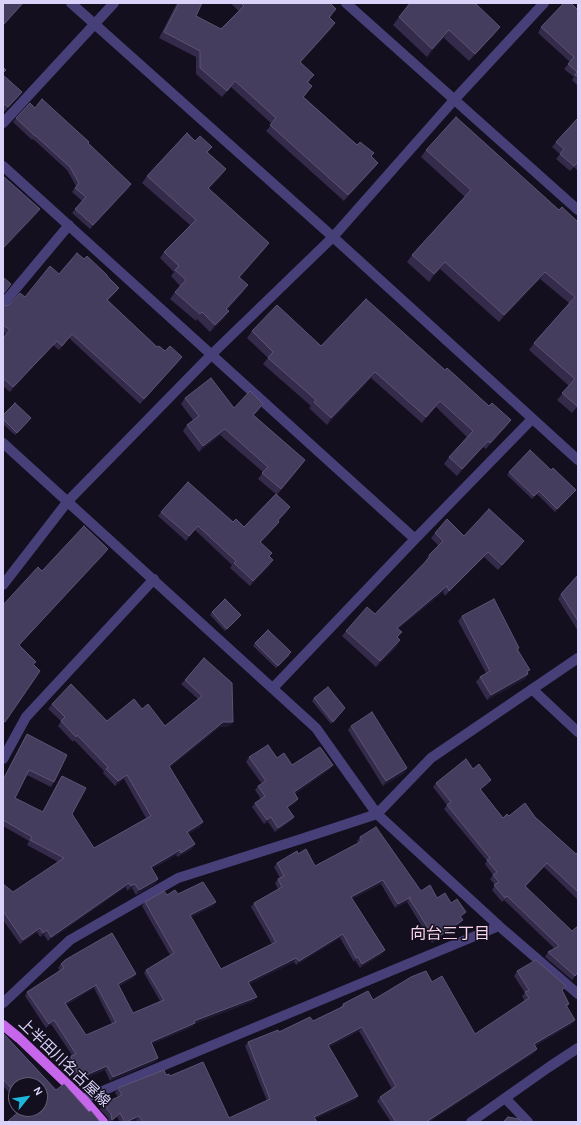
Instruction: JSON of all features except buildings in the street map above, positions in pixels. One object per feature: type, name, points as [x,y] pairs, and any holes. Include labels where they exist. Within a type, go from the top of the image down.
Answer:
[{"type":"main road","name":"上半田川名古屋線","points":[[3,1025],[19,1038],[83,1099],[103,1122]]},
{"type":"street","points":[[71,3],[333,237],[578,460]]},
{"type":"street","points":[[3,123],[114,3]]},
{"type":"street","points":[[346,3],[578,210]]},
{"type":"street","points":[[3,585],[68,501],[212,354],[333,237],[454,100],[544,3]]},
{"type":"street","points":[[3,166],[212,354],[414,539]]},
{"type":"street","points":[[3,304],[69,225]]},
{"type":"street","points":[[273,688],[414,539],[532,419]]},
{"type":"street","points":[[3,443],[316,728],[377,814],[499,926],[578,994]]},
{"type":"street","points":[[3,759],[26,717],[154,579]]},
{"type":"street","points":[[3,1003],[70,940],[178,878],[377,814],[431,758],[578,658]]},
{"type":"street","points":[[532,689],[578,732]]},
{"type":"street","points":[[83,1099],[499,926]]},
{"type":"street","points":[[471,1122],[578,1048]]},
{"type":"street","points":[[505,1098],[528,1122]]},
{"type":"district","name":"向台三丁目","points":[[450,934]]}]
